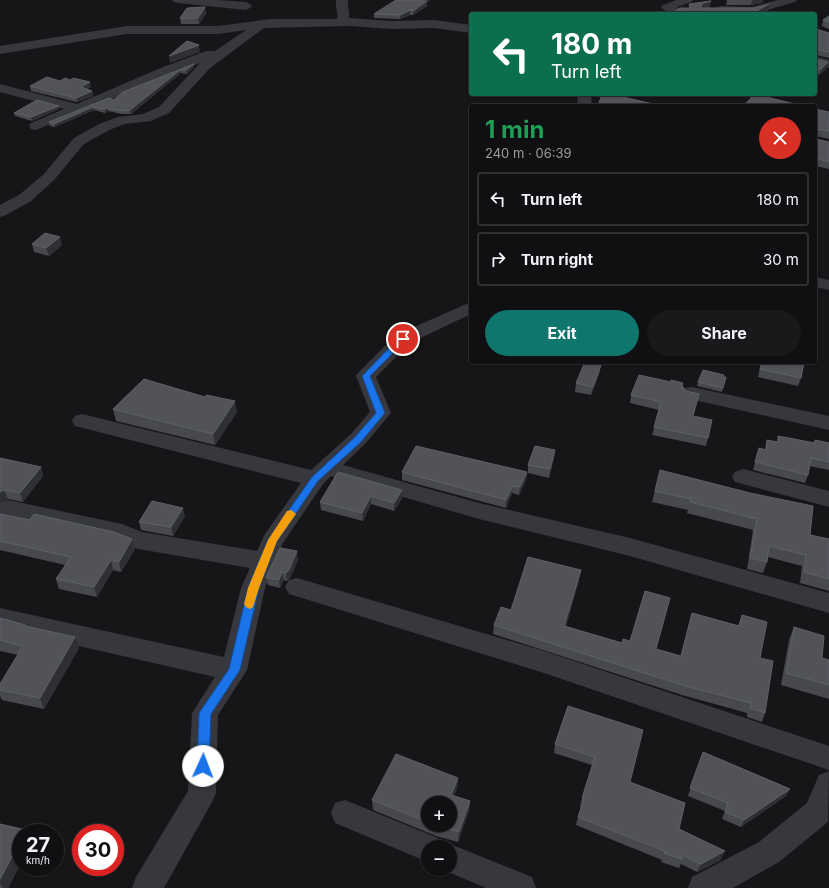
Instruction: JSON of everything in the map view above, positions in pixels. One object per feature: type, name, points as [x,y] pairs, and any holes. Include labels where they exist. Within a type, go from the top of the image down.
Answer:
[{"type":"street","points":[[178,0],[249,3],[246,27]]},
{"type":"street","points":[[342,0],[341,6],[344,12],[343,22]]},
{"type":"street","points":[[678,12],[667,7],[687,0]]},
{"type":"street","points":[[757,12],[791,0]]},
{"type":"street","points":[[714,12],[722,10],[743,12]]},
{"type":"street","points":[[0,212],[25,198],[49,177],[78,141],[104,127],[123,120],[146,118],[164,110],[189,81],[224,50],[261,26],[270,23],[343,22],[391,25],[434,24],[469,29]]},
{"type":"street","points":[[0,50],[127,30],[218,30],[261,26]]},
{"type":"street","points":[[36,126],[163,72],[224,50]]},
{"type":"street","points":[[817,61],[829,64]]},
{"type":"street","points":[[0,88],[77,108]]},
{"type":"street","points":[[817,282],[829,285]]},
{"type":"street","points":[[147,888],[202,793],[205,713],[234,670],[253,588],[273,540],[321,473],[358,440],[381,413],[366,376],[403,339],[469,309]]},
{"type":"street","points":[[692,393],[829,423]]},
{"type":"street","points":[[82,421],[321,473],[630,547],[829,603]]},
{"type":"street","points":[[743,477],[829,499]]},
{"type":"street","points":[[8,508],[122,533],[138,540],[264,561]]},
{"type":"street","points":[[297,588],[544,662],[829,758]]},
{"type":"street","points":[[0,618],[234,670]]},
{"type":"street","points":[[703,888],[769,852],[806,822],[818,812],[829,784]]},
{"type":"street","points":[[345,813],[421,845]]},
{"type":"street","points":[[457,861],[521,888]]},
{"type":"building","points":[[396,0],[427,1],[413,11],[410,10],[400,15],[374,14]]},
{"type":"building","points":[[711,1],[703,3],[700,8],[755,8],[769,4],[755,12],[674,12],[680,8],[690,8],[689,4]]},
{"type":"building","points":[[205,7],[198,18],[180,18],[187,8]]},
{"type":"building","points":[[829,16],[829,22],[823,20]]},
{"type":"building","points":[[817,29],[829,33],[829,52],[817,49]]},
{"type":"building","points":[[187,41],[199,45],[169,56]]},
{"type":"building","points":[[817,59],[828,62],[821,69],[817,68]]},
{"type":"building","points":[[194,64],[186,70],[180,70],[130,110],[122,111],[93,107],[54,124],[49,122],[109,98],[114,100],[123,92]]},
{"type":"building","points":[[47,77],[60,81],[65,78],[70,80],[73,78],[90,82],[81,87],[92,91],[76,98],[30,86]]},
{"type":"building","points":[[601,96],[618,96],[653,104],[599,104]]},
{"type":"building","points":[[752,96],[762,96],[795,104],[746,104]]},
{"type":"building","points":[[37,100],[59,106],[31,117],[14,113]]},
{"type":"building","points":[[817,109],[829,112],[829,131],[817,129]]},
{"type":"building","points":[[817,139],[829,142],[829,162],[817,159]]},
{"type":"building","points":[[45,233],[60,237],[46,248],[32,244]]},
{"type":"building","points":[[584,364],[601,365],[593,387],[576,383]]},
{"type":"building","points":[[761,364],[804,364],[801,378],[760,369]]},
{"type":"building","points":[[703,370],[724,375],[723,377],[726,377],[723,388],[698,382]]},
{"type":"building","points":[[639,375],[683,383],[682,386],[686,391],[699,394],[693,416],[712,420],[708,438],[654,427],[661,402],[631,395]]},
{"type":"building","points":[[144,379],[205,397],[206,395],[235,401],[213,434],[113,409]]},
{"type":"building","points":[[778,436],[815,443],[815,440],[829,443],[829,462],[811,458],[808,475],[755,462],[759,448],[766,450],[767,440],[778,442]]},
{"type":"building","points":[[416,446],[527,472],[520,487],[513,486],[506,500],[402,472]]},
{"type":"building","points":[[535,446],[555,450],[550,469],[528,465]]},
{"type":"building","points":[[0,458],[41,467],[20,493],[4,490],[0,492]]},
{"type":"building","points":[[660,470],[750,493],[813,506],[810,535],[829,539],[829,579],[804,572],[806,555],[769,546],[767,562],[750,558],[757,519],[690,502],[691,499],[655,491]]},
{"type":"building","points":[[338,472],[402,490],[394,503],[371,496],[362,513],[320,502]]},
{"type":"building","points":[[152,501],[183,508],[171,527],[139,522]]},
{"type":"building","points":[[0,514],[30,520],[34,514],[114,532],[132,539],[119,562],[111,560],[94,587],[56,579],[71,557],[0,541]]},
{"type":"building","points":[[280,548],[297,551],[289,570],[286,573],[282,572],[279,580],[266,577]]},
{"type":"building","points":[[528,557],[581,570],[564,626],[622,643],[623,639],[630,641],[645,591],[670,598],[656,649],[681,656],[692,613],[739,626],[742,615],[767,622],[760,658],[773,661],[765,713],[750,708],[751,703],[685,686],[494,625],[501,607],[511,610]]},
{"type":"building","points":[[0,618],[25,626],[75,637],[40,698],[0,690],[0,684],[23,646],[0,640]]},
{"type":"building","points":[[794,627],[824,636],[822,658],[829,660],[829,685],[786,673]]},
{"type":"building","points":[[568,706],[643,730],[630,782],[685,803],[679,829],[725,851],[701,864],[683,855],[682,859],[664,853],[665,851],[578,817],[584,799],[582,798],[595,757],[555,744]]},
{"type":"building","points":[[703,752],[790,789],[744,820],[725,812],[728,803],[690,788]]},
{"type":"building","points":[[396,754],[458,778],[451,795],[454,796],[421,796],[421,819],[372,800]]},
{"type":"building","points":[[457,797],[470,801],[459,832],[457,831]]},
{"type":"building","points":[[0,824],[12,827],[12,857],[0,879]]},
{"type":"slow traffic","points":[[250,604],[253,588],[273,540],[291,514]]},
{"type":"route","points":[[203,766],[205,713],[234,670],[253,588],[273,540],[315,479],[358,440],[381,413],[366,376],[403,339]]}]
